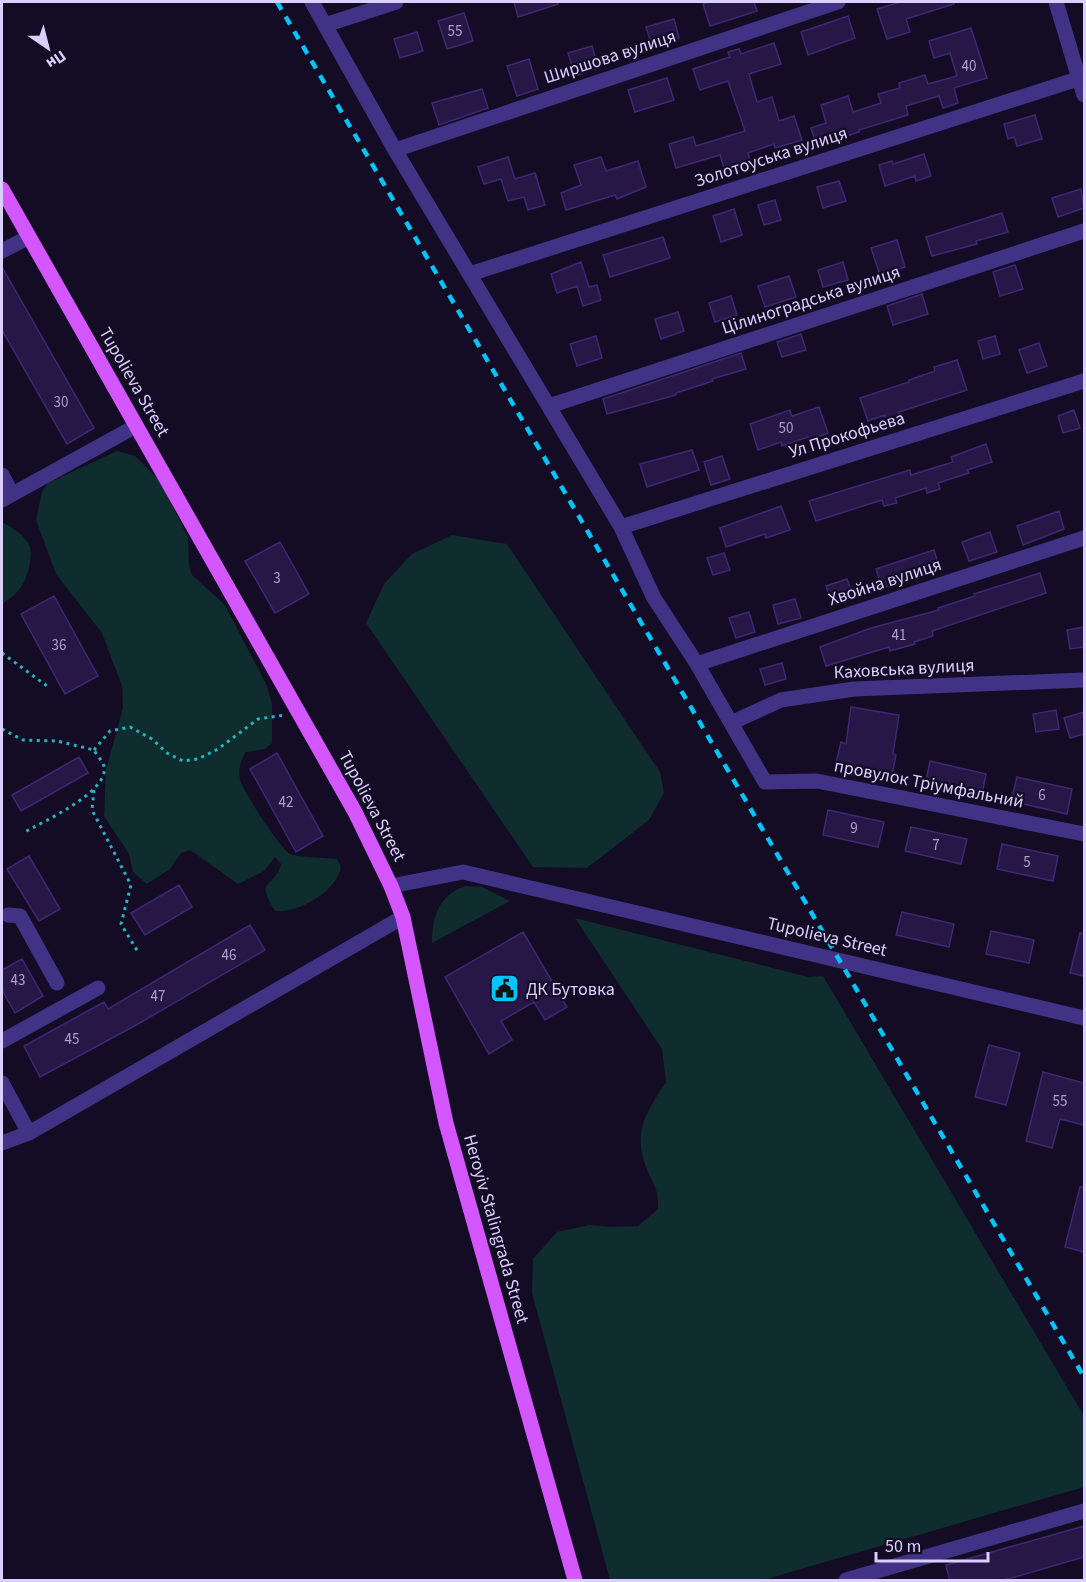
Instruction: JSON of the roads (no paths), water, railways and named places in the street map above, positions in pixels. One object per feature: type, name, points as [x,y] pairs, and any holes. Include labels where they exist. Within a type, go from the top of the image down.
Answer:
[{"type":"main road","name":"Tupolieva Street","points":[[2,189],[355,812],[391,886]]},
{"type":"main road","name":"Heroyiv Stalingrada Street","points":[[391,886],[403,917],[446,1123],[575,1581]]},
{"type":"street","points":[[312,2],[395,150],[621,527],[654,598],[732,723]]},
{"type":"street","points":[[325,25],[396,2]]},
{"type":"street","name":"Ширшова вулиця","points":[[395,150],[838,2]]},
{"type":"street","points":[[1056,2],[1082,77],[1084,95]]},
{"type":"street","name":"Золотоуська вулиця","points":[[470,274],[1082,77]]},
{"type":"street","name":"Цілиноградська вулиця","points":[[549,406],[1084,231]]},
{"type":"street","points":[[2,251],[29,237]]},
{"type":"street","name":"Ул Прокофьева","points":[[621,527],[1084,381]]},
{"type":"street","points":[[2,475],[7,497],[136,426]]},
{"type":"street","name":"Хвойна вулиця","points":[[697,664],[1084,538]]},
{"type":"street","name":"Каховська вулиця","points":[[732,723],[781,700],[854,689],[1084,680]]},
{"type":"street","name":"провулок Тріумфальний","points":[[732,723],[765,782],[817,781],[1084,834]]},
{"type":"street","name":"Tupolieva Street","points":[[391,886],[463,872],[1084,1018]]},
{"type":"street","points":[[4,913],[20,916],[57,983]]},
{"type":"street","points":[[2,1143],[29,1133],[403,917]]},
{"type":"street","points":[[2,1041],[98,988]]},
{"type":"street","points":[[2,1083],[29,1133]]},
{"type":"street","points":[[846,1581],[1084,1511]]},
{"type":"railway","points":[[277,2],[1084,1377]]},
{"type":"place","name":"ДК Бутовка","points":[[505,989]]}]
